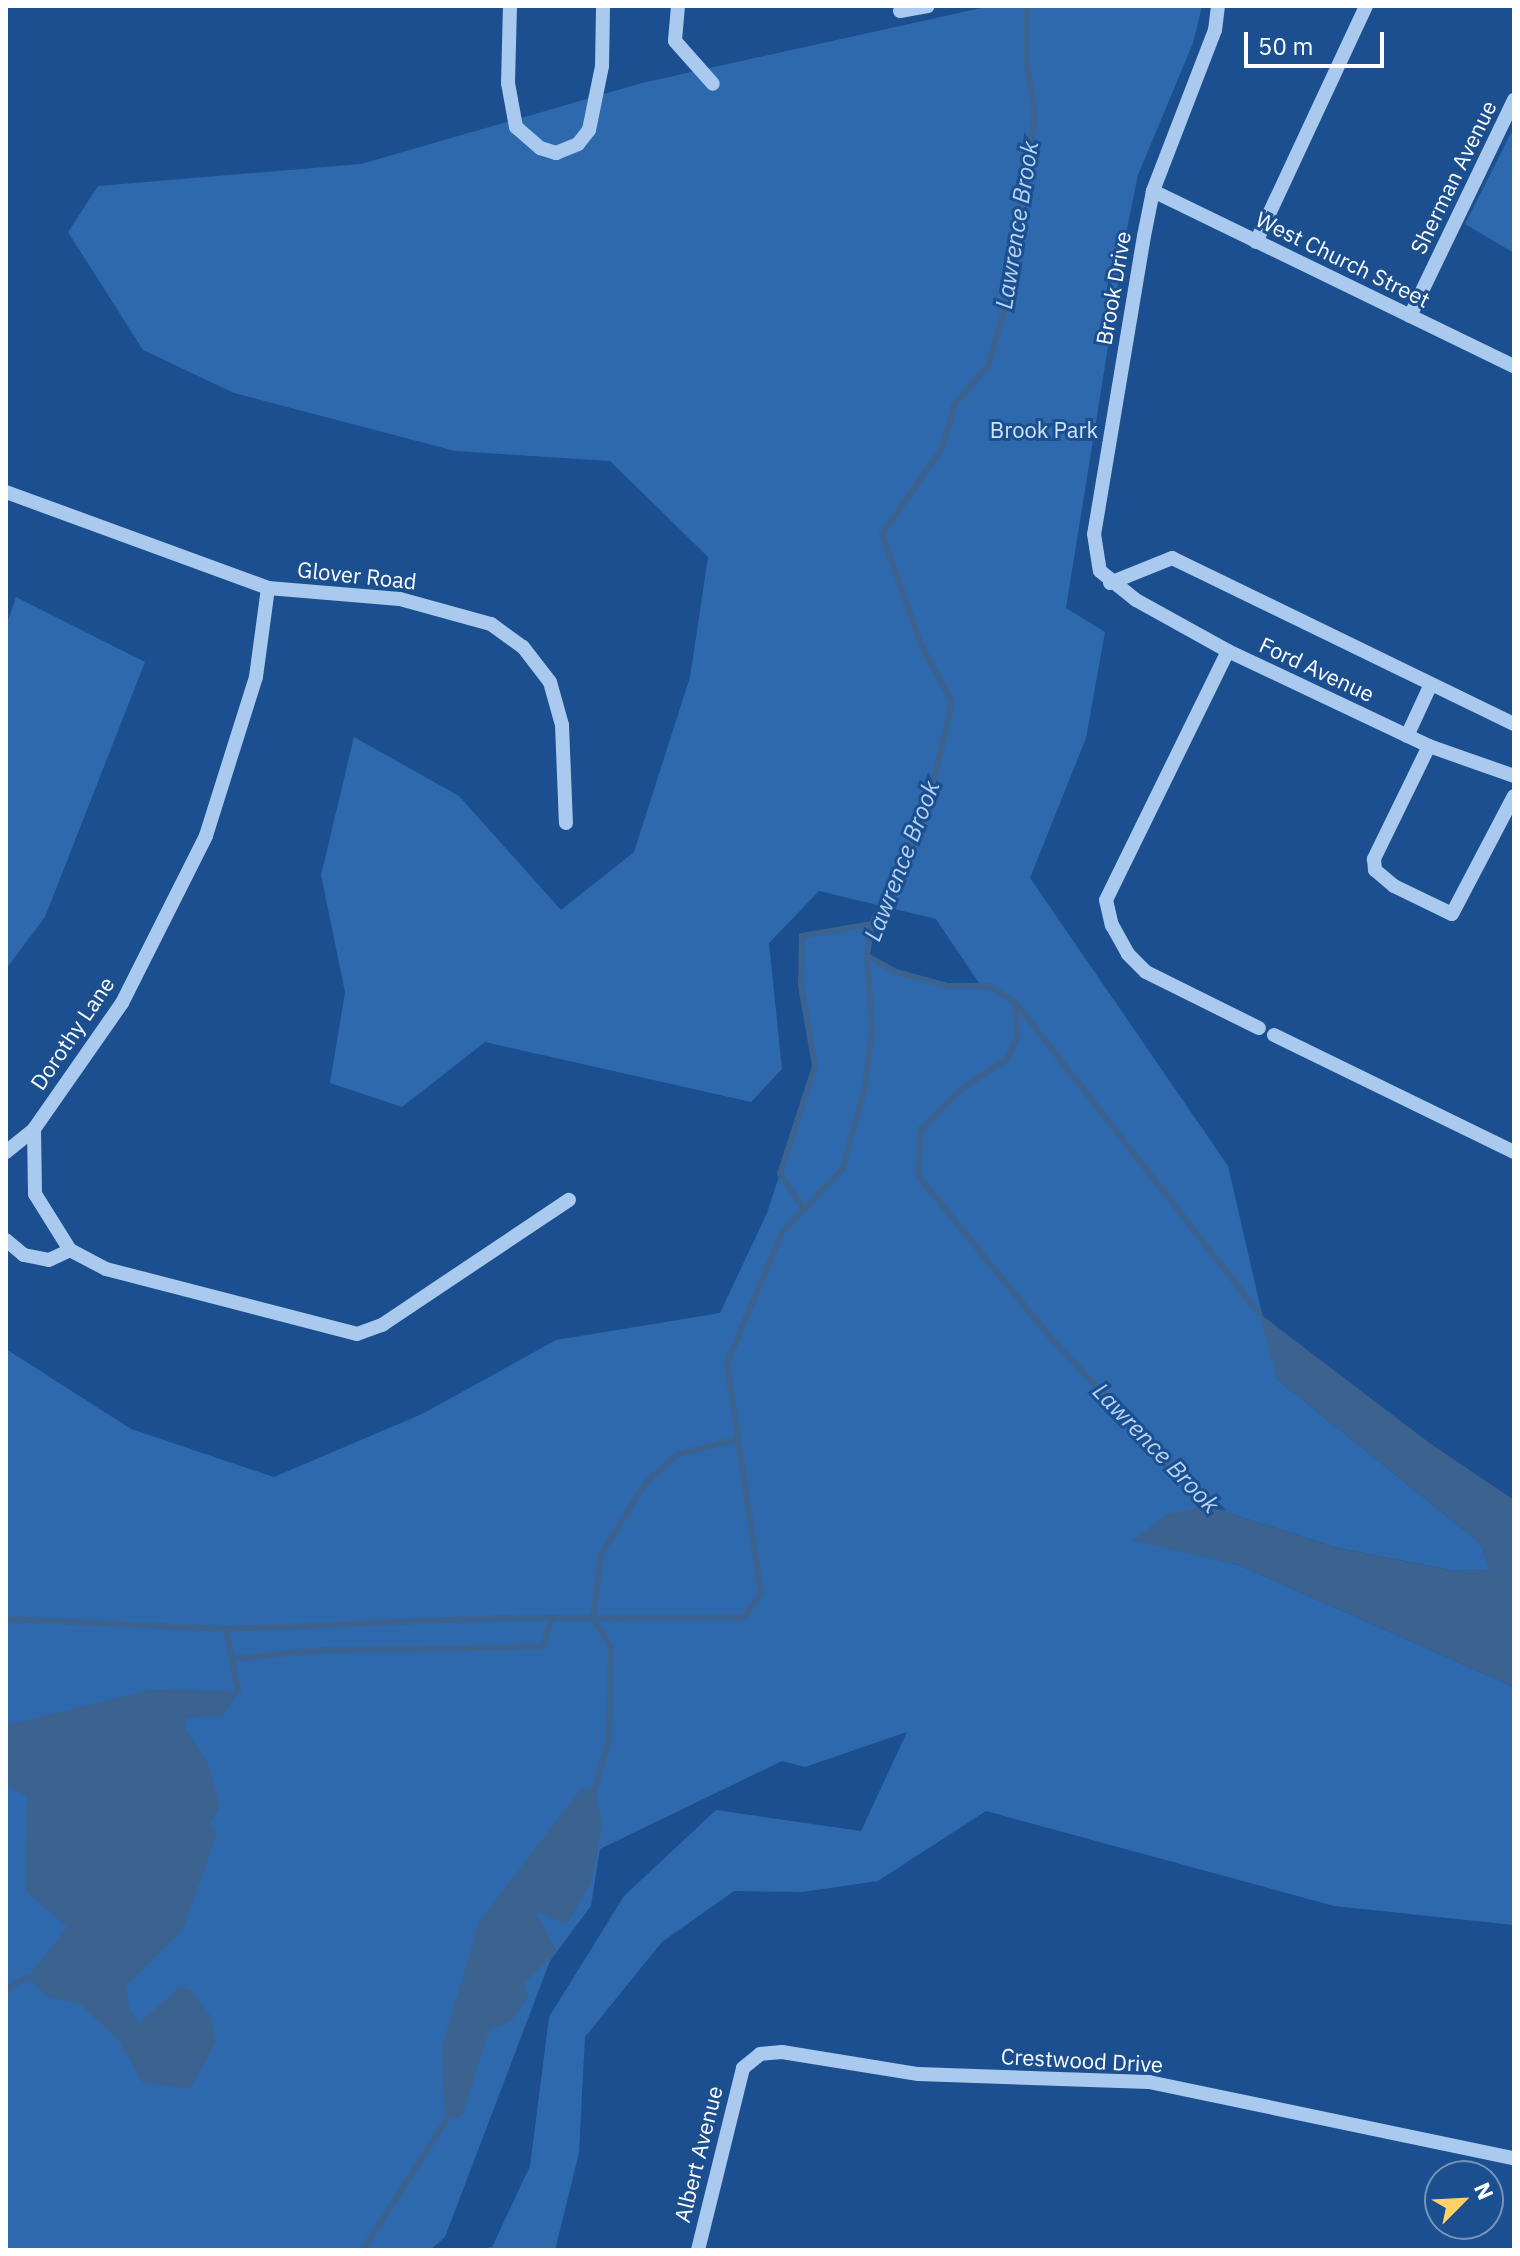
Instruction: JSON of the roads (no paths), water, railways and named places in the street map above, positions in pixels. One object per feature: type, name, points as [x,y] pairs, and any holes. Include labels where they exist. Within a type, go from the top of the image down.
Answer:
[{"type":"street","points":[[510,6],[508,83],[516,127],[540,148],[556,153],[578,144],[589,130],[602,66],[603,6]]},
{"type":"street","points":[[678,6],[675,41],[713,84]]},
{"type":"street","points":[[900,11],[928,6]]},
{"type":"street","name":"Brook Drive","points":[[1110,583],[1100,571],[1094,534],[1153,191],[1215,30],[1218,6]]},
{"type":"street","points":[[1256,242],[1366,6]]},
{"type":"street","name":"Sherman Avenue","points":[[1410,316],[1514,100]]},
{"type":"street","name":"West Church Street","points":[[1153,191],[1514,366]]},
{"type":"street","name":"Glover Road","points":[[6,492],[268,588],[400,599],[452,610],[491,624],[523,647],[550,682],[562,725],[566,823]]},
{"type":"street","points":[[1110,583],[1172,558],[1514,724]]},
{"type":"street","name":"Ford Avenue","points":[[1110,583],[1228,651],[1429,746],[1514,776]]},
{"type":"street","name":"Dorothy Lane","points":[[6,1152],[34,1129],[122,1003],[206,836],[256,677],[268,588]]},
{"type":"street","points":[[1228,651],[1106,900],[1117,935],[1146,972],[1259,1028]]},
{"type":"street","points":[[1407,736],[1431,684]]},
{"type":"street","points":[[1429,746],[1374,859],[1375,870],[1394,886],[1452,914],[1514,796]]},
{"type":"street","points":[[1274,1035],[1514,1152]]},
{"type":"street","points":[[34,1129],[35,1194],[70,1250],[106,1269],[357,1334],[382,1325],[569,1200]]},
{"type":"street","points":[[6,1240],[24,1255],[36,1258],[49,1260],[70,1250]]},
{"type":"street","name":"Crestwood Drive","points":[[743,2068],[760,2054],[782,2052],[918,2074],[1149,2082],[1514,2158]]},
{"type":"street","name":"Albert Avenue","points":[[702,2249],[743,2068]]},
{"type":"waterway","name":"Lawrence Brook","points":[[1027,6],[1027,66],[1035,114],[1007,300],[988,366],[954,405],[943,447],[882,534],[921,645],[952,702],[927,810],[872,924],[867,956],[896,972],[948,986],[989,986],[1015,1002],[1017,1038],[1006,1060],[961,1089],[920,1130],[919,1177],[1051,1338],[1212,1510]]},
{"type":"waterway","points":[[804,1209],[780,1174],[815,1066],[801,986],[802,936],[872,924]]},
{"type":"waterway","points":[[6,1619],[226,1629],[501,1618],[744,1617],[761,1594],[727,1363],[782,1232],[842,1170],[865,1087],[872,1030],[867,956]]},
{"type":"waterway","points":[[1015,1002],[1259,1313]]},
{"type":"waterway","points":[[595,1788],[609,1740],[611,1647],[593,1618],[601,1554],[647,1481],[678,1454],[738,1439]]},
{"type":"waterway","points":[[232,1659],[324,1650],[543,1647],[552,1618]]},
{"type":"waterway","points":[[226,1629],[238,1692]]},
{"type":"waterway","points":[[6,1989],[28,1977]]},
{"type":"waterway","points":[[363,2250],[445,2122]]},
{"type":"park label","name":"Brook Park","points":[[1044,430]]}]
